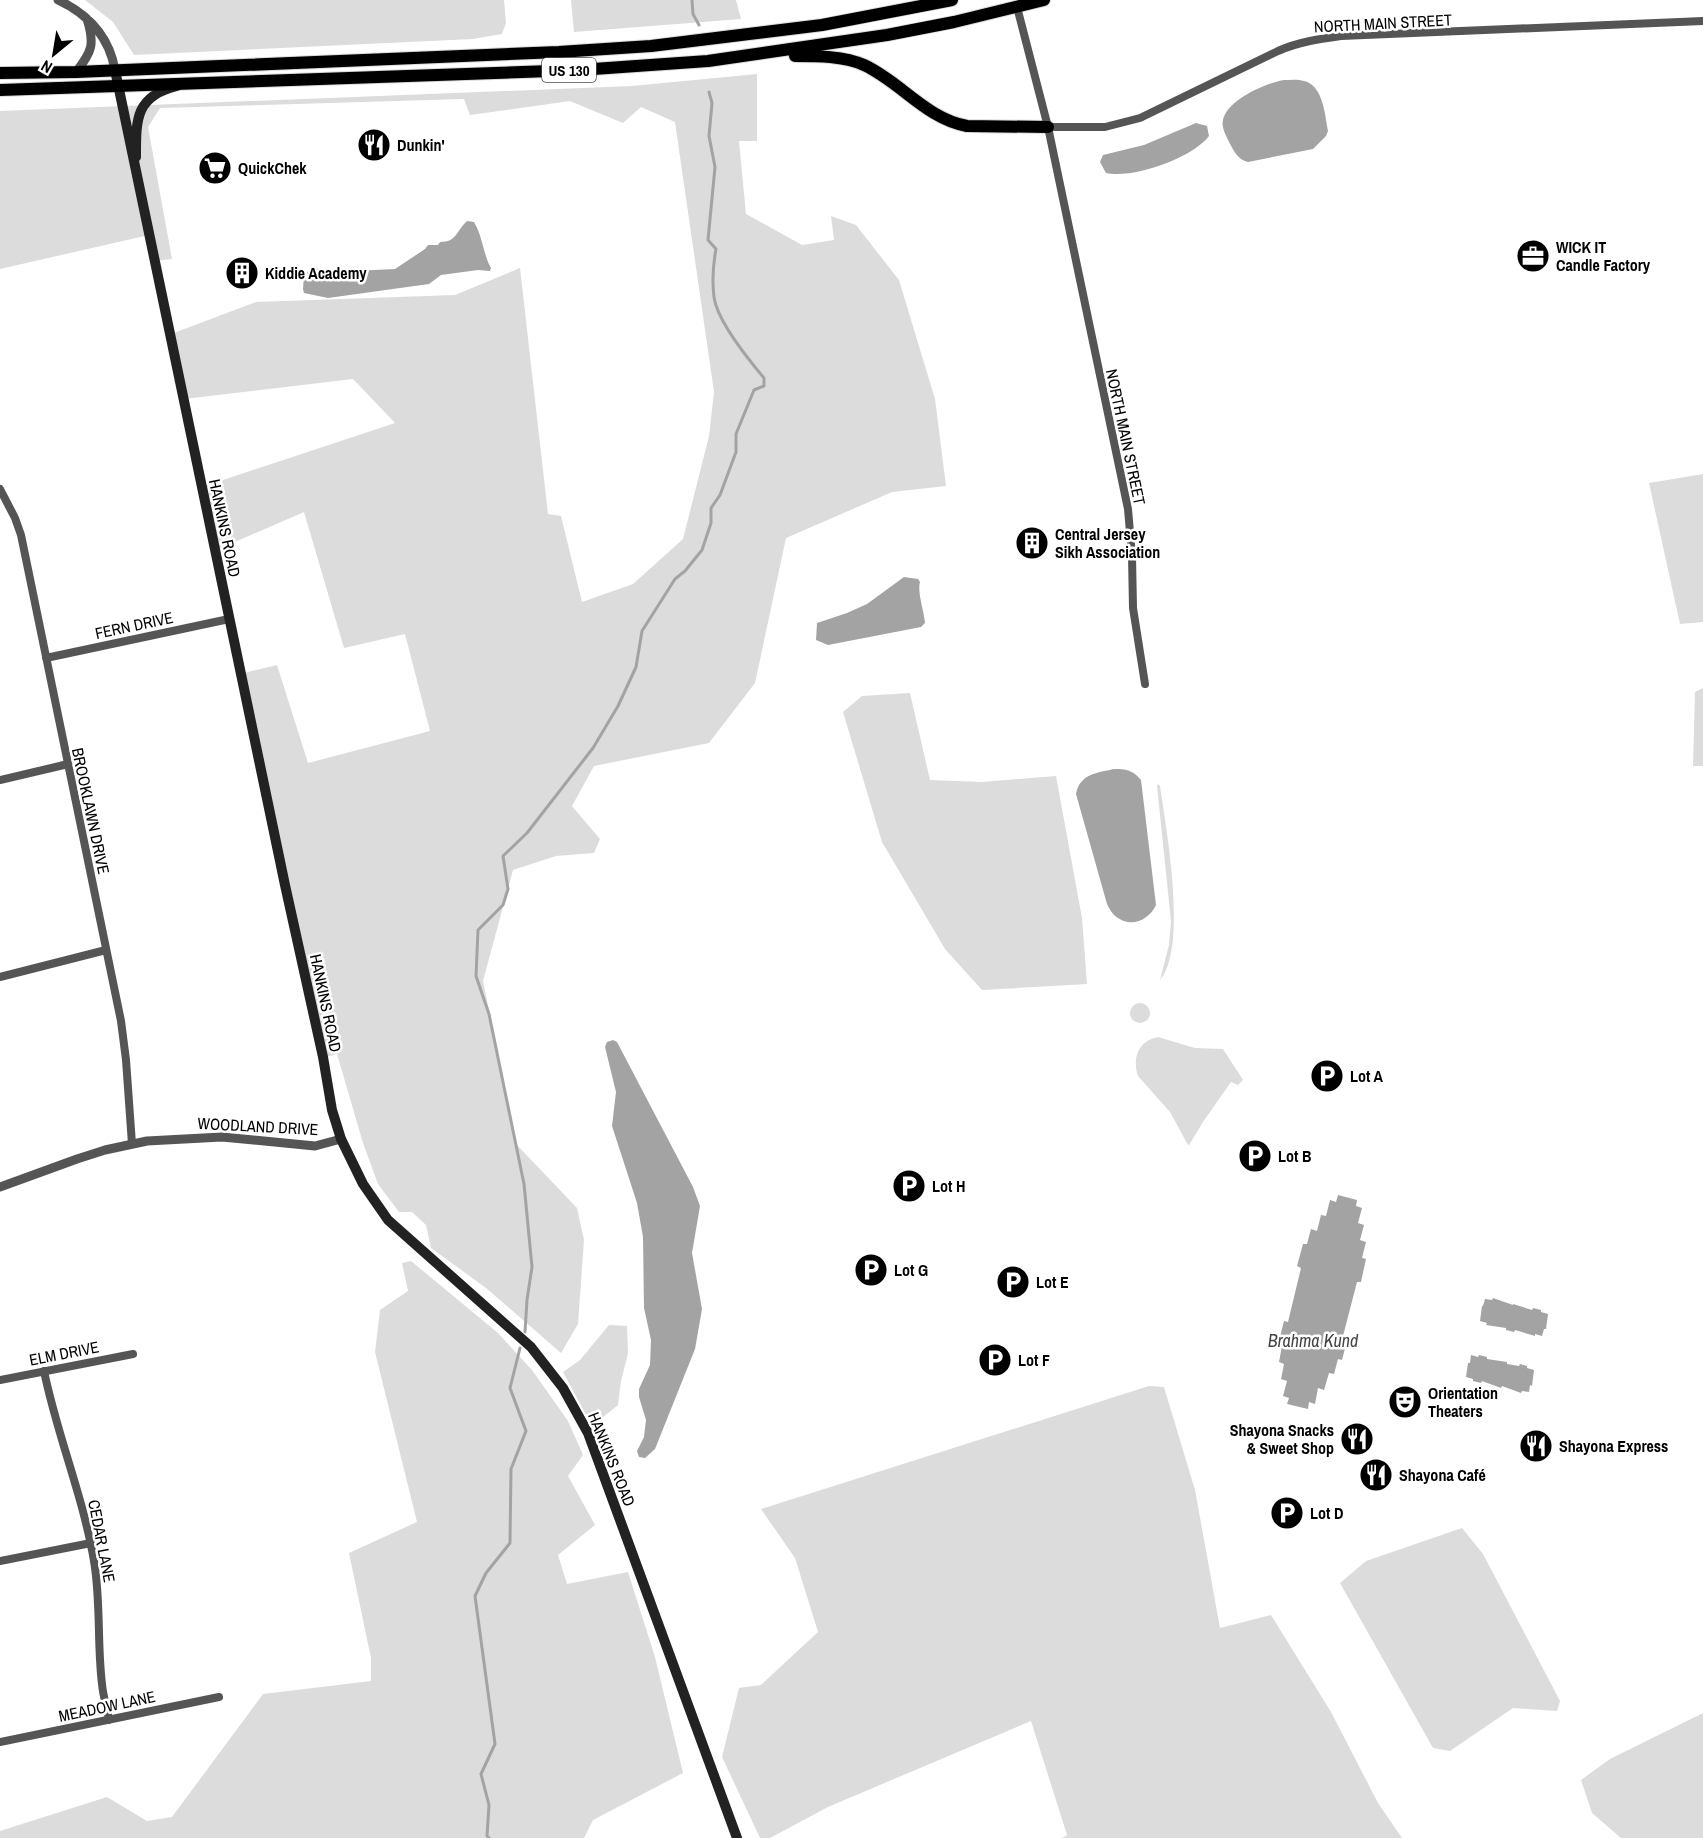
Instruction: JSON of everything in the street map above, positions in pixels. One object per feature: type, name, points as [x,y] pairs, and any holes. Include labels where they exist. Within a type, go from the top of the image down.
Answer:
[{"type":"highway","name":"US 130","points":[[0,73],[76,72],[641,47],[794,29],[952,0]]},
{"type":"highway","name":"US 130","points":[[0,90],[579,70],[687,63],[886,35],[1016,4],[1044,0]]},
{"type":"highway","points":[[755,55],[810,56],[858,63],[871,69],[935,115],[954,124],[1048,127]]},
{"type":"main road","name":"HANKINS ROAD","points":[[115,70],[323,1057],[332,1110],[341,1139],[363,1184],[388,1220],[531,1347],[558,1381],[577,1411],[602,1471],[737,1838]]},
{"type":"main road","points":[[136,178],[136,129],[139,113],[144,104],[158,93],[185,84]]},
{"type":"street","points":[[58,0],[86,17],[98,28],[112,57],[115,70]]},
{"type":"street","name":"NORTH MAIN STREET","points":[[1016,4],[1048,127],[1128,509],[1133,608],[1145,684]]},
{"type":"street","points":[[76,72],[92,47],[92,35],[86,17]]},
{"type":"street","name":"NORTH MAIN STREET","points":[[1048,127],[1105,127],[1140,118],[1281,49],[1319,39],[1341,36],[1703,21]]},
{"type":"street","name":"BROOKLAWN DRIVE","points":[[0,489],[21,535],[121,1021],[132,1144]]},
{"type":"street","name":"FERN DRIVE","points":[[46,658],[229,619]]},
{"type":"street","points":[[0,780],[68,764]]},
{"type":"street","points":[[0,977],[106,950]]},
{"type":"street","name":"WOODLAND DRIVE","points":[[0,1187],[77,1159],[132,1144],[171,1139],[222,1137],[315,1146],[341,1139]]},
{"type":"street","name":"ELM DRIVE","points":[[0,1380],[133,1354]]},
{"type":"street","name":"CEDAR LANE","points":[[44,1371],[55,1417],[81,1496],[91,1543],[98,1588],[102,1686],[109,1720]]},
{"type":"street","points":[[0,1561],[91,1543]]},
{"type":"street","name":"MEADOW LANE","points":[[0,1742],[219,1697]]},
{"type":"shaded area","points":[[85,0],[504,0],[506,23],[502,34],[473,39],[134,55],[113,22]]},
{"type":"shaded area","points":[[571,0],[736,0],[741,19],[574,32]]},
{"type":"shaded area","points":[[757,74],[757,141],[739,141],[746,214],[802,245],[834,240],[831,216],[856,225],[899,280],[935,399],[946,486],[892,492],[786,538],[755,683],[709,743],[594,766],[572,806],[600,839],[594,853],[556,856],[513,870],[483,981],[516,1144],[577,1208],[584,1240],[578,1324],[561,1353],[486,1288],[431,1248],[426,1225],[412,1212],[399,1212],[378,1184],[363,1143],[337,1054],[323,1058],[240,674],[277,665],[308,763],[430,731],[405,634],[344,648],[304,512],[214,551],[202,487],[395,423],[353,379],[184,399],[171,334],[256,302],[455,295],[520,268],[548,514],[561,516],[582,602],[633,584],[683,539],[709,436],[714,392],[675,122],[641,107],[623,123],[570,101],[470,115],[464,99],[160,108],[148,127],[172,259],[154,261],[149,235],[0,269],[0,111],[632,86]]},
{"type":"shaded area","points":[[1703,474],[1703,622],[1680,624],[1649,483]]},
{"type":"shaded area","points":[[1703,688],[1703,766],[1693,766],[1695,692]]},
{"type":"shaded area","points":[[910,693],[930,780],[982,782],[1056,776],[1082,918],[1087,984],[982,990],[945,949],[882,842],[843,712],[862,696]]},
{"type":"shaded area","points":[[1158,784],[1170,857],[1174,915],[1173,942],[1168,964],[1160,980],[1169,945],[1171,921]]},
{"type":"shaded area","points":[[1140,1003],[1147,1006],[1150,1013],[1147,1020],[1140,1023],[1133,1020],[1130,1013],[1133,1006]]},
{"type":"shaded area","points":[[1158,1037],[1195,1048],[1223,1049],[1243,1080],[1238,1085],[1231,1082],[1189,1145],[1170,1112],[1138,1076],[1136,1057],[1138,1051],[1146,1042]]},
{"type":"shaded area","points":[[411,1261],[498,1333],[532,1370],[568,1421],[583,1455],[568,1476],[595,1525],[558,1555],[567,1584],[628,1572],[655,1657],[683,1773],[593,1820],[584,1838],[0,1838],[0,1831],[107,1797],[147,1821],[172,1817],[263,1694],[371,1681],[371,1658],[349,1553],[417,1522],[375,1352],[380,1310],[408,1291],[402,1263]]},
{"type":"shaded area","points":[[609,1325],[627,1326],[628,1353],[618,1405],[592,1426],[563,1372],[580,1360]]},
{"type":"shaded area","points":[[1149,1386],[1164,1387],[1195,1490],[1220,1628],[1271,1615],[1331,1712],[1378,1803],[1402,1838],[1062,1838],[1067,1835],[1031,1721],[828,1807],[770,1838],[760,1838],[722,1757],[739,1688],[761,1685],[818,1632],[795,1558],[761,1509]]},
{"type":"shaded area","points":[[1462,1528],[1483,1554],[1560,1701],[1557,1711],[1513,1708],[1450,1751],[1433,1748],[1340,1583],[1366,1561]]},
{"type":"shaded area","points":[[1703,1713],[1703,1838],[1621,1838],[1592,1813],[1581,1780],[1610,1759]]},
{"type":"water","points":[[1284,80],[1302,80],[1315,88],[1324,109],[1328,131],[1326,136],[1313,149],[1244,161],[1234,151],[1224,131],[1223,120],[1226,113],[1239,99],[1267,85]]},
{"type":"water","points":[[1196,123],[1207,126],[1209,136],[1190,152],[1162,165],[1132,173],[1118,174],[1106,173],[1100,162],[1103,155],[1144,145]]},
{"type":"water","points":[[467,221],[474,222],[477,228],[491,268],[490,271],[478,270],[441,275],[429,284],[328,298],[304,293],[304,274],[314,268],[333,272],[395,269],[428,245],[438,245],[440,242],[453,238]]},
{"type":"water","points":[[904,577],[918,579],[920,582],[925,623],[921,627],[828,645],[816,640],[817,623],[867,604]]},
{"type":"water","points":[[1114,769],[1129,771],[1141,780],[1156,905],[1149,915],[1133,922],[1121,920],[1115,916],[1107,904],[1076,794],[1085,778],[1095,773]]},
{"type":"water","points":[[613,1040],[617,1042],[693,1187],[700,1206],[692,1253],[702,1309],[695,1349],[655,1449],[645,1458],[639,1457],[637,1451],[644,1437],[646,1420],[639,1389],[650,1365],[651,1340],[644,1308],[643,1237],[637,1203],[612,1126],[616,1092],[605,1047],[607,1042]]},
{"type":"water","name":"Brahma Kund","points":[[1338,1195],[1357,1200],[1356,1206],[1362,1208],[1358,1223],[1364,1225],[1360,1240],[1366,1242],[1362,1258],[1366,1259],[1361,1282],[1357,1282],[1343,1336],[1348,1337],[1342,1360],[1338,1359],[1334,1374],[1329,1373],[1324,1390],[1318,1388],[1315,1404],[1309,1402],[1308,1409],[1287,1404],[1289,1398],[1283,1396],[1287,1381],[1281,1379],[1284,1364],[1279,1362],[1282,1346],[1278,1345],[1284,1321],[1288,1322],[1301,1268],[1297,1266],[1303,1244],[1307,1244],[1311,1229],[1317,1231],[1321,1215],[1326,1216],[1330,1200],[1336,1202]]},
{"type":"water","points":[[1493,1298],[1532,1310],[1533,1308],[1541,1310],[1548,1314],[1546,1329],[1542,1336],[1515,1330],[1514,1332],[1506,1328],[1486,1325],[1487,1323],[1480,1321],[1485,1299],[1492,1300]]},
{"type":"water","points":[[1471,1355],[1507,1362],[1507,1364],[1519,1366],[1520,1364],[1534,1370],[1529,1392],[1522,1391],[1521,1393],[1482,1381],[1481,1383],[1473,1381],[1466,1377]]},
{"type":"waterway","points":[[692,0],[693,14],[699,25]]},
{"type":"waterway","points":[[525,1332],[532,1267],[524,1184],[489,1014],[476,976],[478,930],[503,905],[508,889],[503,856],[527,833],[593,748],[618,706],[636,667],[642,631],[675,579],[685,571],[702,550],[711,523],[711,508],[720,495],[736,452],[736,434],[754,390],[764,386],[764,378],[727,328],[716,307],[714,297],[713,273],[716,249],[708,240],[715,167],[709,136],[712,103],[709,92]]},
{"type":"waterway","points":[[489,1838],[487,1836],[489,1805],[481,1774],[495,1744],[475,1596],[486,1573],[510,1543],[511,1469],[526,1431],[510,1388],[520,1348]]},
{"type":"place","name":"Dunkin'","points":[[374,145]]},
{"type":"place","name":"QuickChek","points":[[215,168]]},
{"type":"place","name":"WICK IT Candle Factory","points":[[1533,256]]},
{"type":"place","name":"Kiddie Academy","points":[[242,273]]},
{"type":"place","name":"Central Jersey Sikh Association","points":[[1032,543]]},
{"type":"place","name":"Lot A","points":[[1327,1076]]},
{"type":"place","name":"Lot B","points":[[1255,1156]]},
{"type":"place","name":"Lot H","points":[[909,1186]]},
{"type":"place","name":"Lot G","points":[[871,1270]]},
{"type":"place","name":"Lot E","points":[[1013,1282]]},
{"type":"place","name":"Lot F","points":[[995,1360]]},
{"type":"place","name":"Orientation Theaters","points":[[1405,1402]]},
{"type":"place","name":"Shayona Snacks & Sweet Shop","points":[[1357,1439]]},
{"type":"place","name":"Shayona Express","points":[[1536,1446]]},
{"type":"place","name":"Shayona Café","points":[[1376,1475]]},
{"type":"place","name":"Lot D","points":[[1287,1513]]}]
